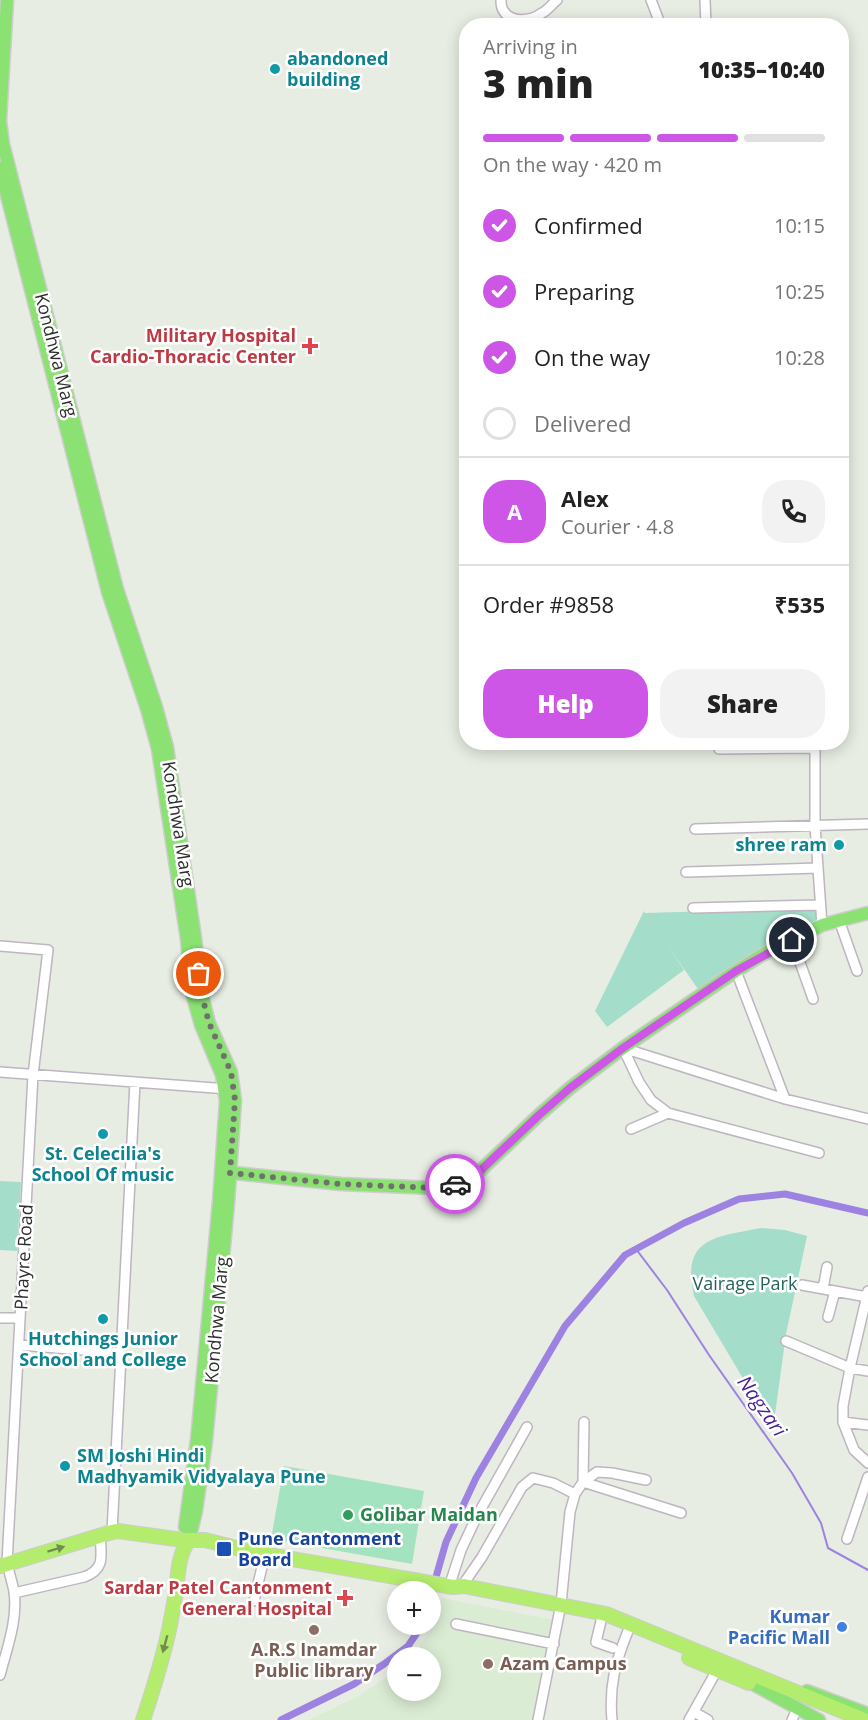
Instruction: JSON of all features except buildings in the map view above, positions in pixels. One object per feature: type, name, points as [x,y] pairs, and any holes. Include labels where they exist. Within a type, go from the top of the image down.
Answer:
[{"type":"highway","points":[[3,1564],[118,1531],[186,1542],[205,1540],[266,1554],[454,1587],[464,1593],[561,1608],[603,1619],[755,1680],[839,1720]]},
{"type":"highway","points":[[143,1720],[168,1633],[179,1566],[186,1542]]},
{"type":"highway","points":[[179,1566],[195,1545],[219,1543]]},
{"type":"highway","points":[[603,1619],[717,1670],[755,1680]]},
{"type":"highway","points":[[824,1713],[864,1720]]},
{"type":"main road","name":"Kondhwa Marg","points":[[7,0],[0,120],[3,144],[108,592],[158,749],[187,939],[192,993],[201,1026],[229,1089],[226,1101],[226,1172],[199,1456],[186,1542]]},
{"type":"main road","name":"Kondhwa Marg","points":[[0,168],[76,449]]},
{"type":"main road","points":[[226,1172],[341,1184],[435,1188],[450,1186],[465,1180],[481,1170],[570,1088],[623,1048],[736,971],[822,925],[868,913]]},
{"type":"main road","points":[[755,1680],[823,1696],[868,1714]]},
{"type":"main road","points":[[755,1680],[794,1714],[824,1713]]},
{"type":"street","points":[[501,0],[503,10],[514,18]]},
{"type":"street","points":[[533,18],[543,13],[557,0]]},
{"type":"street","points":[[651,0],[658,18]]},
{"type":"street","points":[[705,0],[706,18]]},
{"type":"street","points":[[815,750],[815,825],[822,925]]},
{"type":"street","points":[[695,829],[868,824]]},
{"type":"street","points":[[686,873],[818,868]]},
{"type":"street","points":[[693,908],[820,905]]},
{"type":"street","points":[[839,920],[857,971]]},
{"type":"street","points":[[792,940],[813,999]]},
{"type":"street","name":"Phayre Road","points":[[0,946],[48,950],[33,1075],[19,1345],[3,1564],[14,1593],[14,1613],[5,1643],[0,1675]]},
{"type":"street","points":[[736,971],[785,1099]]},
{"type":"street","points":[[623,1048],[785,1099],[868,1119]]},
{"type":"street","points":[[623,1048],[639,1082],[651,1100],[668,1113],[819,1153]]},
{"type":"street","points":[[0,1072],[229,1089]]},
{"type":"street","points":[[14,1593],[94,1574],[101,1560],[106,1533],[121,1353],[135,1082]]},
{"type":"street","points":[[631,1129],[668,1113]]},
{"type":"street","points":[[823,1289],[827,1268]]},
{"type":"street","points":[[802,1285],[867,1294],[850,1368],[843,1406],[843,1422],[854,1450],[868,1464]]},
{"type":"street","points":[[828,1317],[835,1291]]},
{"type":"street","points":[[0,1318],[20,1318]]},
{"type":"street","points":[[858,1334],[868,1336]]},
{"type":"street","points":[[786,1341],[850,1368],[868,1371]]},
{"type":"street","points":[[19,1345],[121,1353]]},
{"type":"street","points":[[582,1482],[584,1422]]},
{"type":"street","points":[[843,1422],[868,1425]]},
{"type":"street","points":[[454,1587],[461,1550],[477,1516],[527,1427]]},
{"type":"street","points":[[538,1720],[561,1608],[570,1512],[574,1494],[582,1482],[597,1473],[612,1473],[646,1480]]},
{"type":"street","points":[[847,1539],[868,1477]]},
{"type":"street","points":[[454,1587],[482,1557],[522,1487],[533,1478],[553,1483],[574,1494]]},
{"type":"street","points":[[582,1482],[681,1513]]},
{"type":"street","points":[[254,1600],[266,1554]]},
{"type":"street","points":[[603,1619],[596,1642],[612,1648]]},
{"type":"street","points":[[456,1624],[554,1644]]},
{"type":"street","points":[[612,1720],[610,1698],[613,1678],[628,1631]]},
{"type":"street","points":[[708,1720],[690,1718],[717,1670]]},
{"type":"shaded area","name":"Azam Campus","points":[[442,1598],[553,1620],[534,1720],[309,1720],[357,1697],[387,1677],[387,1701],[441,1701],[441,1647],[420,1647],[427,1635],[441,1635]]},
{"type":"green space","points":[[820,908],[822,923],[700,992],[668,946],[684,970],[607,1027],[595,1011],[644,911],[645,913]]},
{"type":"green space","points":[[0,1181],[21,1182],[17,1251],[0,1250]]},
{"type":"green space","name":"Vairage Park","points":[[761,1228],[785,1230],[807,1236],[786,1334],[773,1429],[694,1296],[691,1277],[692,1262],[697,1251],[705,1244],[729,1234]]},
{"type":"green space","name":"Golibar Maidan","points":[[284,1466],[424,1491],[412,1564],[271,1539]]},
{"type":"waterway","points":[[435,1581],[446,1542],[476,1478],[565,1326],[625,1255],[684,1223],[739,1199],[785,1194],[868,1213]]},
{"type":"waterway","name":"Nagzari","points":[[636,1249],[667,1290],[709,1355],[792,1473],[821,1523],[828,1548],[868,1570]]},
{"type":"waterway","points":[[281,1720],[354,1684],[408,1646],[416,1635]]},
{"type":"way so far","points":[[199,974],[209,1023],[231,1072],[234,1090],[230,1173],[341,1184],[435,1188],[455,1184]]},
{"type":"place","name":"abandoned building","points":[[275,69]]},
{"type":"place","name":"Military Hospital Cardio-Thoracic Center","points":[[310,346]]},
{"type":"place","name":"shree ram","points":[[839,845]]},
{"type":"place","name":"St. Celecilia's School Of music","points":[[103,1134]]},
{"type":"place","name":"Hutchings Junior School and College","points":[[103,1319]]},
{"type":"place","name":"SM Joshi Hindi Madhyamik Vidyalaya Pune","points":[[65,1466]]},
{"type":"place","name":"Golibar Maidan","points":[[348,1515]]},
{"type":"place","name":"Pune Cantonment Board","points":[[224,1549]]},
{"type":"place","name":"Sardar Patel Cantonment General Hospital","points":[[345,1598]]},
{"type":"place","name":"Kumar Pacific Mall","points":[[842,1627]]},
{"type":"place","name":"A.R.S Inamdar Public library","points":[[314,1630]]},
{"type":"place","name":"Azam Campus","points":[[488,1664]]},
{"type":"route","points":[[455,1184],[481,1170],[570,1088],[623,1048],[736,971],[792,940]]}]
